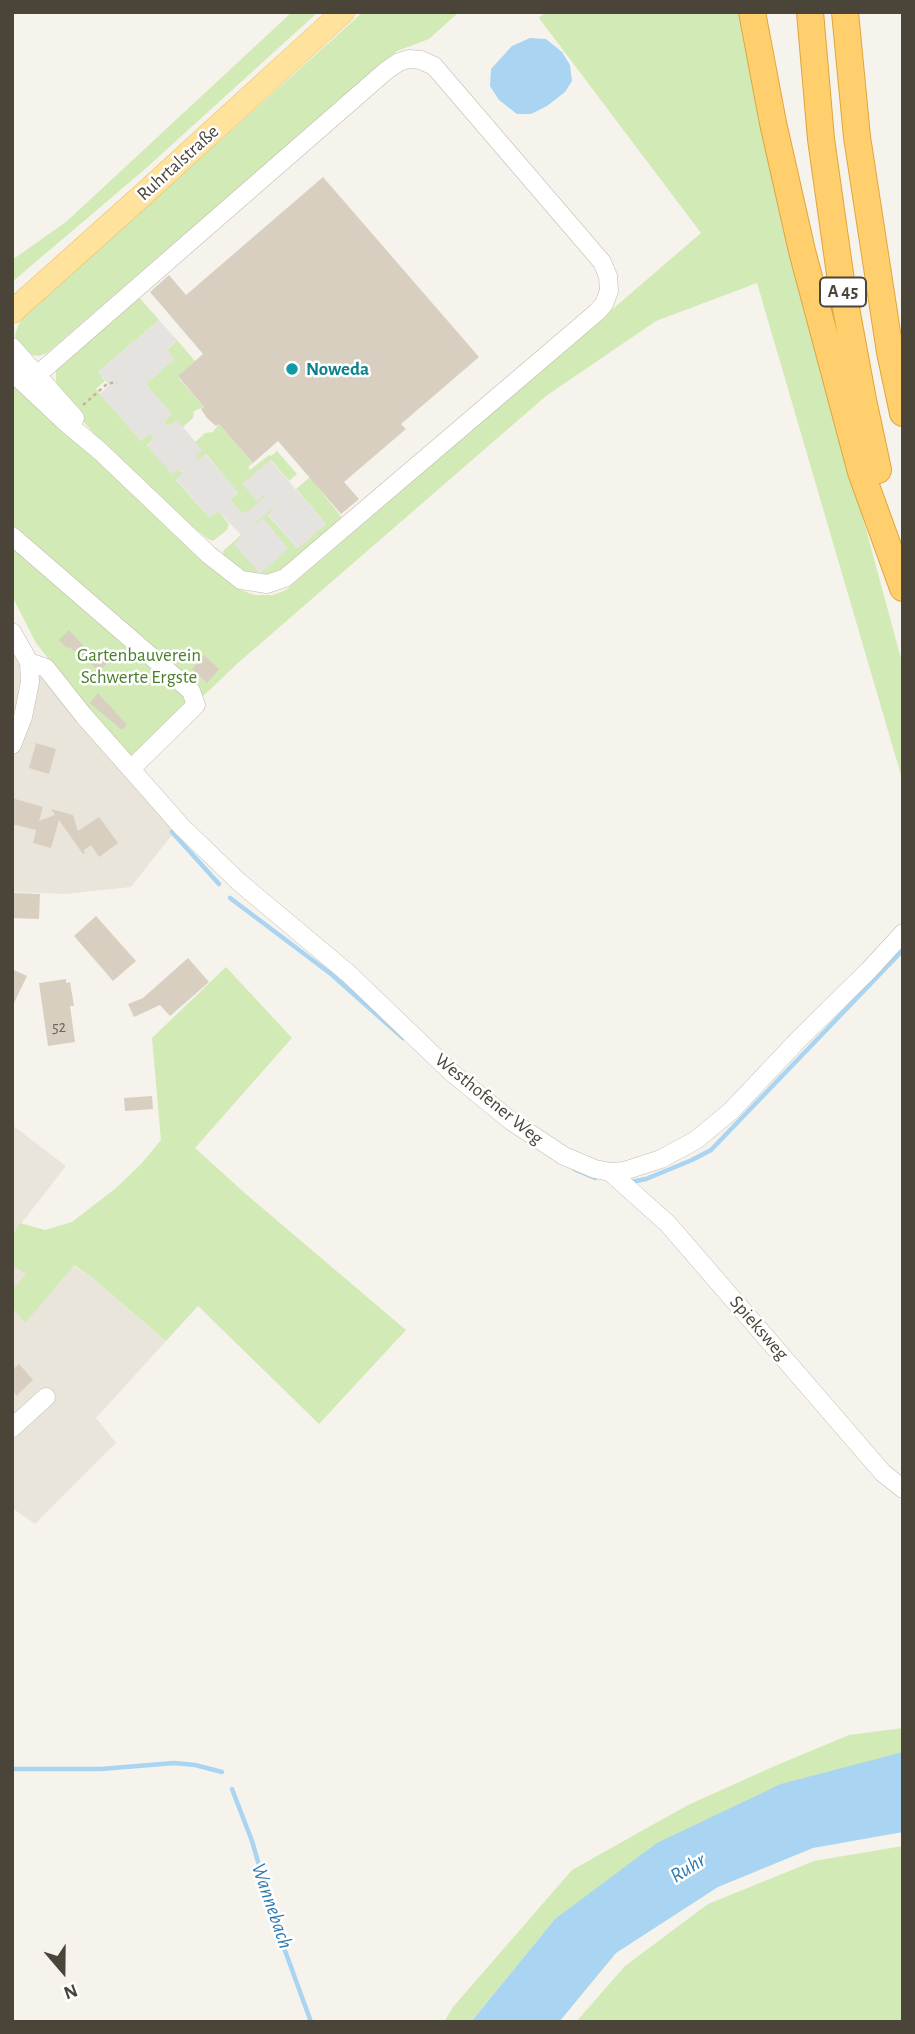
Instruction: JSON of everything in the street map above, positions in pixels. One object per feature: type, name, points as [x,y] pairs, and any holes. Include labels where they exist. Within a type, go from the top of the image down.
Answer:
[{"type":"highway","points":[[752,12],[773,123],[802,251],[861,472],[903,588]]},
{"type":"highway","name":"A 45","points":[[810,12],[821,139],[841,281],[863,400],[903,568]]},
{"type":"highway","name":"A 45","points":[[845,12],[857,137],[890,352],[903,413]]},
{"type":"main road","name":"Ruhrtalstraße","points":[[12,312],[343,12]]},
{"type":"street","points":[[12,372],[209,555],[241,580],[267,583],[285,578],[597,312],[604,304],[609,291],[608,275],[602,262],[434,66],[421,60],[409,59],[387,70],[37,374]]},
{"type":"street","points":[[12,347],[72,414],[100,452]]},
{"type":"street","points":[[12,536],[191,691],[196,705],[131,769]]},
{"type":"street","points":[[12,632],[29,662],[30,682],[23,717],[12,745]]},
{"type":"street","name":"Westhofener Weg","points":[[29,662],[46,668],[182,827],[239,882],[349,974],[451,1072],[511,1121],[564,1156],[610,1172]]},
{"type":"street","points":[[610,1172],[624,1171],[661,1159],[696,1140],[731,1111],[903,933]]},
{"type":"street","name":"Spieksweg","points":[[610,1172],[668,1224],[883,1474],[903,1489]]},
{"type":"street","points":[[12,1428],[46,1397]]},
{"type":"path","points":[[72,414],[108,383],[117,383]]},
{"type":"shaded area","points":[[159,320],[177,340],[167,349],[174,359],[146,384],[171,414],[163,423],[170,425],[177,420],[202,450],[196,455],[197,461],[205,454],[238,492],[230,500],[242,513],[266,496],[257,501],[242,484],[270,460],[326,524],[298,549],[268,514],[276,507],[274,506],[254,524],[263,518],[288,549],[260,574],[234,544],[242,536],[218,511],[210,518],[176,479],[184,471],[178,470],[172,474],[147,446],[153,440],[151,433],[141,441],[100,394],[109,385],[98,372]]},
{"type":"shaded area","points":[[12,642],[51,682],[175,831],[131,887],[65,894],[12,892]]},
{"type":"shaded area","points":[[12,1125],[66,1166],[17,1229],[94,1279],[166,1341],[96,1418],[116,1443],[35,1524],[12,1508]]},
{"type":"green space","points":[[292,12],[318,12],[144,170],[12,282],[12,260],[66,222]]},
{"type":"green space","points":[[363,12],[459,12],[429,39],[397,51],[47,353],[39,356],[26,354],[16,342],[15,335],[23,318]]},
{"type":"green space","name":"Gartenbauverein Schwerte Ergste","points":[[545,12],[742,12],[799,281],[903,666],[903,782],[757,283],[656,321],[546,396],[238,663],[139,757],[131,758],[36,643],[12,596],[12,384],[59,429],[63,427],[176,536],[236,588],[254,595],[273,595],[286,590],[701,233],[539,18]]},
{"type":"green space","points":[[137,295],[159,320],[98,372],[105,381],[96,389],[141,441],[151,433],[153,440],[147,445],[184,472],[176,480],[209,517],[218,511],[229,524],[227,530],[213,541],[179,516],[105,446],[62,398],[56,385],[56,369]]},
{"type":"green space","points":[[177,340],[195,361],[178,377],[204,407],[194,411],[193,418],[183,427],[177,421],[170,425],[163,423],[171,414],[146,384],[174,359],[167,350]]},
{"type":"green space","points":[[219,424],[253,463],[248,467],[250,470],[277,451],[297,474],[289,481],[271,460],[266,496],[246,514],[230,500],[238,493],[206,454],[197,461],[196,459],[195,442],[205,433],[213,432]]},
{"type":"green space","points":[[310,477],[343,519],[277,576],[248,574],[224,556],[223,551],[241,535],[288,549],[263,519],[255,526],[253,524],[274,506],[268,515],[297,548],[326,524],[296,489]]},
{"type":"green space","points":[[226,967],[292,1038],[195,1148],[406,1330],[319,1424],[198,1306],[166,1341],[74,1265],[25,1323],[12,1307],[12,1290],[26,1274],[12,1265],[12,1237],[20,1223],[45,1230],[72,1222],[116,1188],[161,1140],[152,1038]]},
{"type":"green space","points":[[903,1728],[903,1752],[555,1919],[471,2022],[444,2022],[453,2007],[572,1870],[688,1805],[777,1765],[849,1735]]},
{"type":"green space","points":[[903,1846],[903,2022],[576,2022],[625,1966],[708,1904],[814,1861]]},
{"type":"water","points":[[530,38],[546,39],[562,52],[570,65],[572,81],[565,92],[547,106],[531,114],[517,114],[499,100],[490,86],[491,69],[512,46]]},
{"type":"water","name":"Ruhr","points":[[903,1752],[903,1832],[813,1848],[718,1887],[616,1953],[559,2022],[471,2022],[555,1919],[657,1843],[781,1784]]},
{"type":"building","name":"Noweda","points":[[323,177],[479,357],[401,424],[406,429],[344,482],[359,499],[341,514],[278,441],[253,463],[219,424],[216,426],[207,418],[201,409],[204,407],[178,376],[203,354],[150,292],[169,275],[186,295]]},
{"type":"building","points":[[69,630],[91,654],[94,651],[108,662],[100,671],[59,640]]},
{"type":"building","points":[[204,655],[219,669],[207,683],[192,669]]},
{"type":"building","points":[[98,693],[127,725],[122,730],[90,703]]},
{"type":"building","points":[[36,743],[56,749],[49,774],[29,768]]},
{"type":"building","points":[[12,798],[43,807],[39,821],[55,815],[51,809],[73,815],[78,831],[99,817],[118,843],[99,857],[91,845],[83,854],[59,820],[51,848],[33,843],[36,830],[12,824]]},
{"type":"building","points":[[12,893],[40,894],[39,919],[12,918]]},
{"type":"building","points":[[96,916],[136,961],[113,981],[74,936]]},
{"type":"building","points":[[188,958],[209,982],[170,1016],[160,1005],[134,1017],[128,1004],[143,998]]},
{"type":"building","points":[[12,969],[27,976],[12,1007]]},
{"type":"building","points":[[66,979],[66,983],[70,982],[74,1006],[70,1006],[75,1042],[48,1046],[39,983]]},
{"type":"building","points":[[152,1096],[153,1109],[125,1111],[124,1098]]},
{"type":"building","points":[[19,1364],[33,1380],[16,1396],[12,1386],[12,1370]]},
{"type":"waterway","points":[[172,832],[219,884]]},
{"type":"waterway","points":[[230,898],[331,974],[403,1038]]},
{"type":"waterway","points":[[631,1182],[646,1179],[711,1150],[903,950]]},
{"type":"waterway","points":[[574,1169],[595,1178]]},
{"type":"waterway","name":"Wannebach","points":[[12,1769],[101,1769],[174,1763],[222,1772]]},
{"type":"waterway","name":"Wannebach","points":[[232,1789],[252,1841],[279,1934],[311,2022]]},
{"type":"place","name":"Noweda","points":[[292,369]]}]
